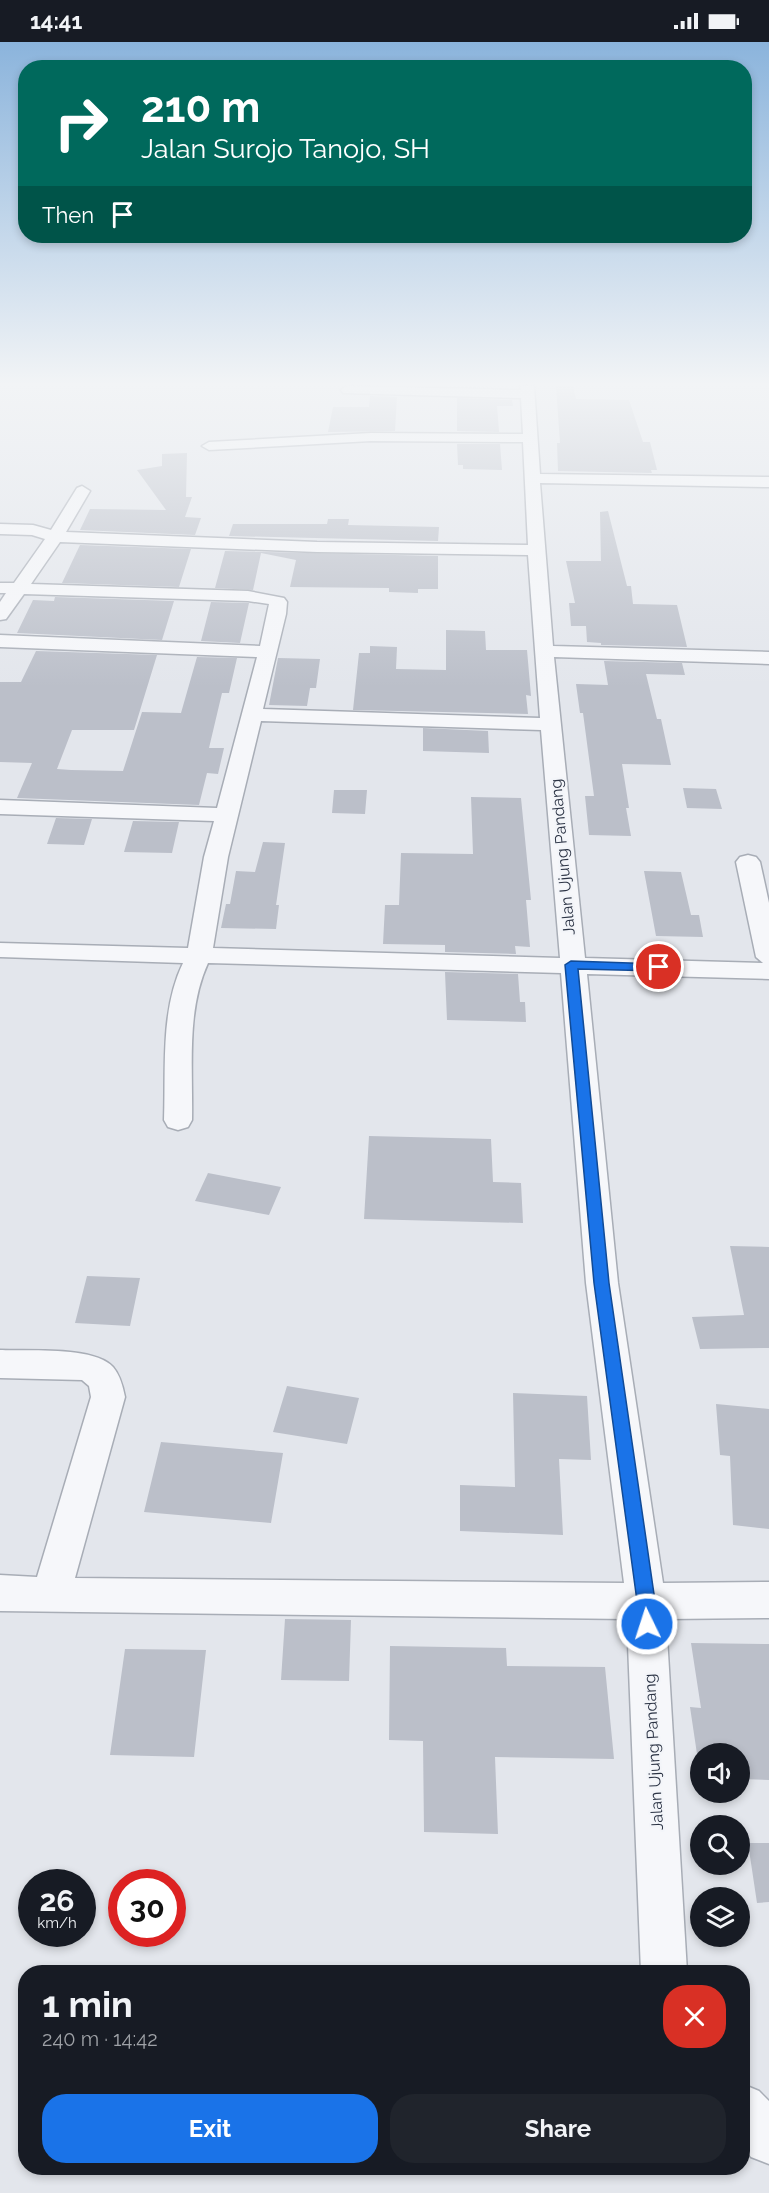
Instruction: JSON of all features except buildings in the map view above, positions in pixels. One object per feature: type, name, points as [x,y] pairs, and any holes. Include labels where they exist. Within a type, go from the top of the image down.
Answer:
[{"type":"street","name":"Jalan Ujung Pandang","points":[[533,486],[536,550],[571,965],[602,1283],[646,1601],[664,1965]]},
{"type":"street","points":[[0,615],[8,589],[54,537],[82,491]]},
{"type":"street","points":[[0,529],[33,530],[54,537],[284,546],[536,550]]},
{"type":"street","points":[[8,589],[270,597],[278,602],[216,857],[199,955],[188,979],[181,1007],[178,1120]]},
{"type":"street","points":[[0,641],[267,652]]},
{"type":"street","points":[[545,651],[769,658]]},
{"type":"street","points":[[252,715],[551,724]]},
{"type":"street","points":[[0,807],[226,815]]},
{"type":"street","points":[[748,862],[769,957]]},
{"type":"street","points":[[0,950],[769,971]]},
{"type":"street","points":[[0,1364],[85,1367],[96,1371],[106,1381],[108,1397],[51,1595]]},
{"type":"street","points":[[0,1593],[646,1601],[769,1600]]},
{"type":"street","points":[[750,2117],[769,2139]]},
{"type":"route","points":[[647,1624],[646,1601],[602,1283],[571,965],[659,967]]}]
